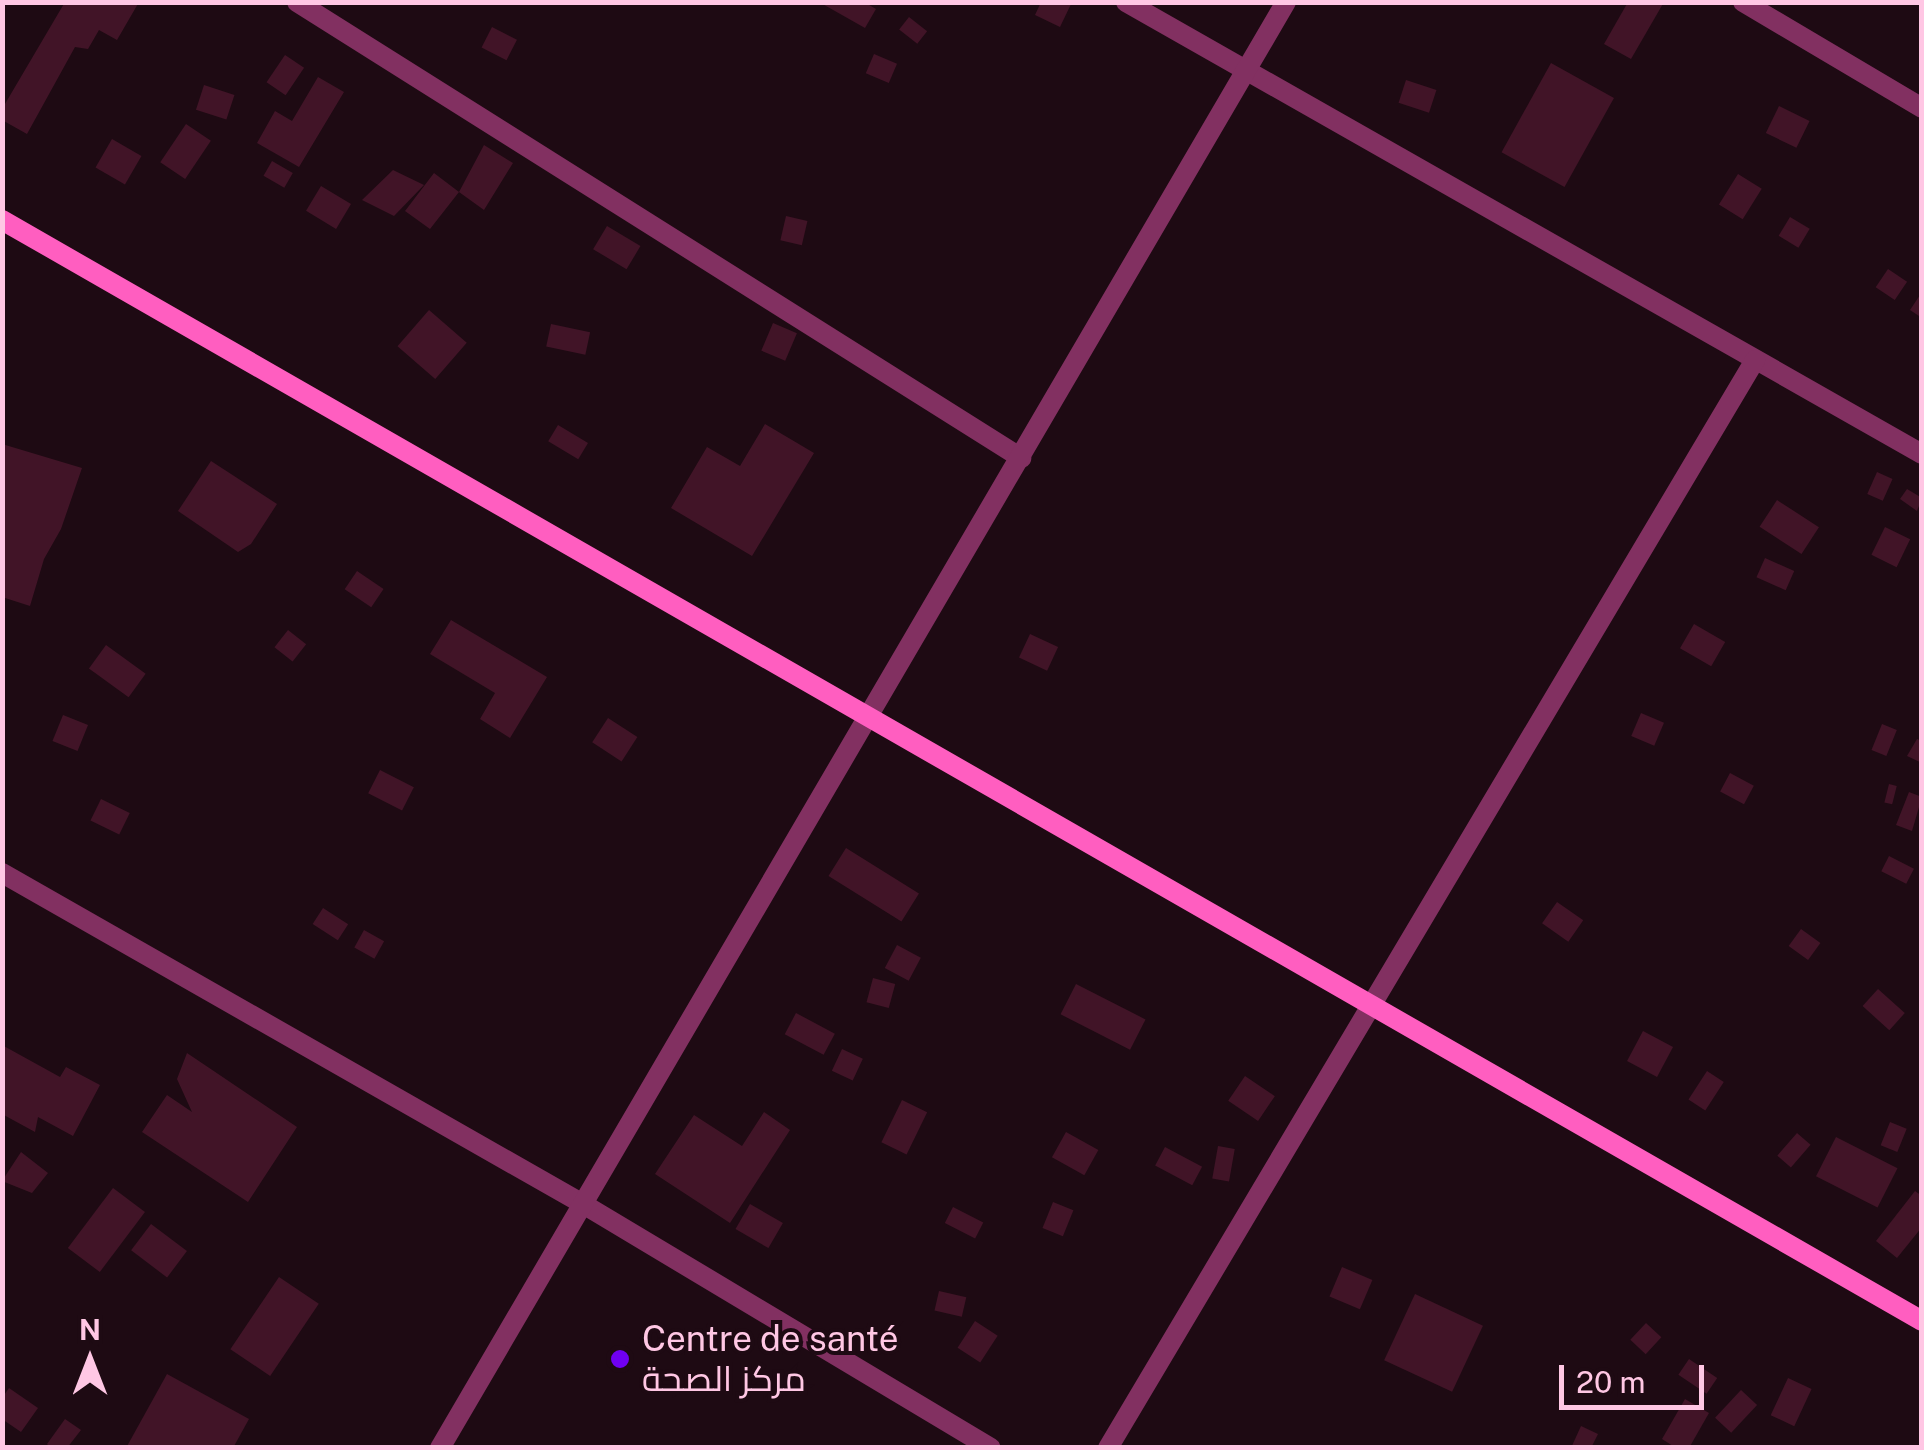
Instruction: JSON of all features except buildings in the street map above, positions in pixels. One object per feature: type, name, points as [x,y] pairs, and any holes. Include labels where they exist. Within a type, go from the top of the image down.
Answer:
[{"type":"street","points":[[297,2],[1021,458]]},
{"type":"street","points":[[1126,2],[1922,454]]},
{"type":"street","points":[[440,1448],[1286,2]]},
{"type":"street","points":[[1743,2],[1922,108]]},
{"type":"street","points":[[2,220],[1922,1321]]},
{"type":"street","points":[[1108,1448],[1755,360]]},
{"type":"street","points":[[2,873],[583,1204],[990,1448]]},
{"type":"place","name":"Centre de santé مركز الصحة","points":[[620,1359]]}]
